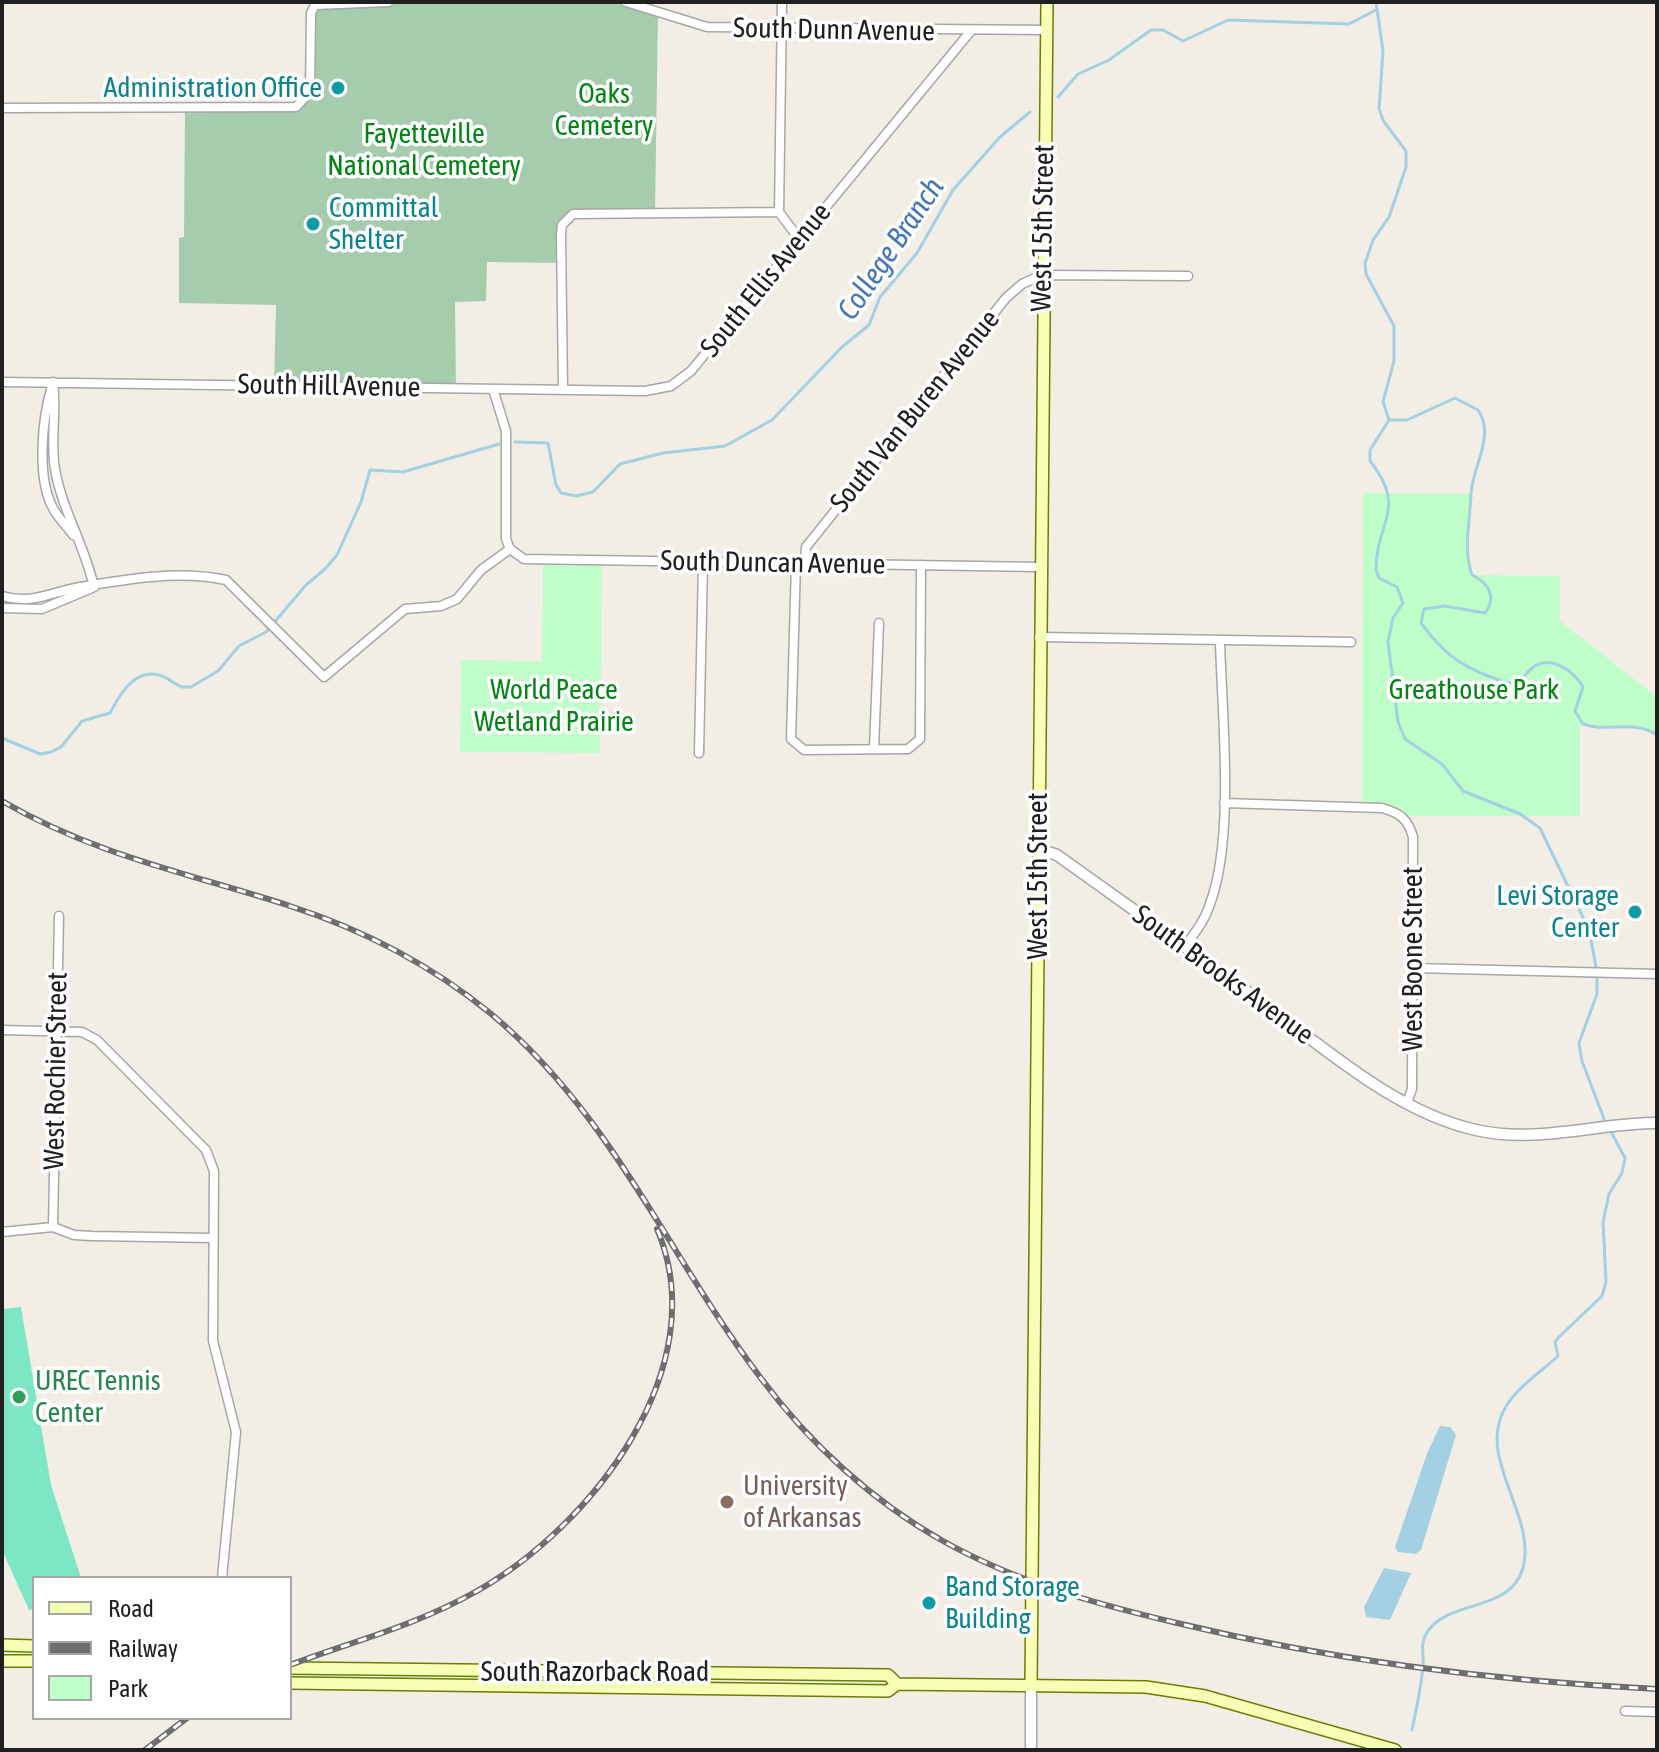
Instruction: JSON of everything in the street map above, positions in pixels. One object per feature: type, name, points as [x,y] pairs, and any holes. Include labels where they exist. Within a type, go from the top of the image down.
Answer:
[{"type":"main road","name":"West 15th Street","points":[[1031,1685],[1042,275],[1047,2]]},
{"type":"main road","points":[[2,1645],[32,1646]]},
{"type":"main road","points":[[2,1661],[32,1661]]},
{"type":"main road","name":"South Razorback Road","points":[[292,1668],[888,1675],[897,1684]]},
{"type":"main road","name":"South Razorback Road","points":[[292,1683],[873,1691],[888,1691],[897,1684],[1146,1687],[1205,1696],[1395,1750]]},
{"type":"street","points":[[2,108],[289,108],[302,104],[310,92],[311,13],[315,5],[388,2]]},
{"type":"street","name":"South Dunn Avenue","points":[[626,2],[707,27],[970,32],[1047,30]]},
{"type":"street","points":[[782,2],[779,212],[799,239]]},
{"type":"street","name":"South Ellis Avenue","points":[[493,389],[658,389],[682,378],[970,32]]},
{"type":"street","points":[[563,390],[561,234],[567,218],[580,212],[779,212]]},
{"type":"street","points":[[1042,275],[1188,276]]},
{"type":"street","name":"South Van Buren Avenue","points":[[800,563],[806,547],[1006,298],[1022,284],[1042,275]]},
{"type":"street","name":"South Hill Avenue","points":[[2,382],[493,389]]},
{"type":"street","points":[[53,382],[57,406],[55,470],[94,587]]},
{"type":"street","points":[[2,596],[30,600],[163,576],[206,576],[226,580],[324,677],[405,609],[441,606],[457,599],[481,570],[510,549],[506,539],[506,431],[493,389]]},
{"type":"street","name":"South Duncan Avenue","points":[[510,549],[524,559],[1040,567]]},
{"type":"street","points":[[699,753],[703,563]]},
{"type":"street","points":[[800,563],[791,739],[804,750],[908,749],[920,739],[921,565]]},
{"type":"street","points":[[2,608],[42,609],[66,602],[94,587]]},
{"type":"street","points":[[874,749],[879,623]]},
{"type":"street","points":[[1039,637],[1351,642]]},
{"type":"street","points":[[1185,946],[1211,904],[1224,803],[1220,642]]},
{"type":"street","name":"West Boone Street","points":[[1224,803],[1382,808],[1403,817],[1413,837],[1412,1089],[1407,1103]]},
{"type":"street","name":"South Brooks Avenue","points":[[1039,849],[1057,855],[1344,1062],[1407,1103],[1456,1125],[1505,1135],[1554,1135],[1621,1123],[1657,1123]]},
{"type":"street","name":"West Rochier Street","points":[[53,1227],[59,916]]},
{"type":"street","points":[[1414,968],[1657,974]]},
{"type":"street","points":[[2,1030],[82,1032],[97,1040],[206,1150],[214,1171],[213,1341],[236,1432],[222,1576]]},
{"type":"street","points":[[2,1232],[53,1227],[74,1235],[213,1238]]},
{"type":"street","name":"West 15th Street","points":[[1031,1685],[1031,1750]]},
{"type":"street","points":[[1625,1711],[1657,1712]]},
{"type":"green space","name":"Fayetteville National Cemetery","points":[[388,2],[626,2],[658,11],[655,213],[580,212],[562,225],[561,263],[487,262],[486,301],[455,302],[456,388],[274,385],[276,305],[179,303],[179,238],[184,237],[185,107],[289,108],[307,99],[312,9]]},
{"type":"green space","name":"Greathouse Park","points":[[1363,493],[1471,494],[1468,551],[1472,575],[1560,576],[1560,621],[1657,697],[1657,735],[1642,727],[1580,725],[1580,816],[1404,816],[1362,807]]},
{"type":"green space","name":"World Peace Wetland Prairie","points":[[543,560],[602,561],[600,753],[460,752],[461,660],[542,661]]},
{"type":"green space","name":"UREC Tennis Center","points":[[21,1307],[51,1485],[80,1576],[32,1576],[32,1609],[29,1610],[2,1550],[2,1309]]},
{"type":"water","points":[[1440,1426],[1450,1427],[1456,1435],[1421,1550],[1415,1554],[1398,1552],[1395,1547],[1428,1451]]},
{"type":"water","points":[[1384,1568],[1411,1573],[1390,1620],[1366,1617],[1364,1607]]},
{"type":"waterway","points":[[1376,2],[1383,51],[1379,109],[1384,122],[1406,151],[1406,167],[1389,217],[1373,240],[1365,263],[1366,274],[1394,326],[1394,361],[1383,402],[1389,420],[1370,450],[1370,461],[1381,477],[1389,504],[1376,570],[1379,578],[1397,587],[1403,603],[1393,618],[1388,642],[1398,722],[1405,739],[1442,764],[1463,791],[1520,814],[1540,828],[1589,930],[1596,967]]},
{"type":"waterway","name":"College Branch","points":[[1058,97],[1078,74],[1109,60],[1151,30],[1163,30],[1183,41],[1228,20],[1349,24],[1376,10]]},
{"type":"waterway","name":"College Branch","points":[[515,442],[548,443],[556,485],[561,493],[576,496],[593,492],[620,464],[663,453],[725,446],[772,420],[842,347],[869,325],[880,297],[917,253],[953,190],[1000,137],[1030,112]]},
{"type":"waterway","points":[[1389,420],[1407,420],[1455,398],[1478,410],[1485,430],[1472,484],[1467,546],[1472,575],[1483,582],[1491,596],[1489,607],[1485,613],[1445,606],[1424,609],[1421,623],[1428,633],[1458,661],[1506,682],[1520,680],[1537,665],[1557,664],[1575,676],[1583,687],[1575,711],[1583,724],[1639,728],[1657,735]]},
{"type":"waterway","name":"College Branch","points":[[2,738],[40,754],[51,752],[61,747],[82,721],[110,713],[135,679],[150,674],[159,675],[182,687],[191,687],[218,671],[239,646],[266,632],[306,585],[337,555],[361,502],[370,470],[403,472],[499,444]]},
{"type":"waterway","points":[[1597,978],[1597,994],[1579,1043],[1582,1061],[1604,1119]]},
{"type":"waterway","points":[[1412,1730],[1426,1634],[1448,1615],[1505,1593],[1516,1583],[1523,1568],[1525,1548],[1522,1528],[1502,1467],[1498,1427],[1505,1408],[1516,1393],[1558,1356],[1555,1342],[1602,1296],[1606,1282],[1603,1222],[1609,1194],[1622,1173],[1625,1158],[1610,1130]]},
{"type":"railway","points":[[2,801],[37,820],[108,850],[290,906],[369,937],[444,979],[490,1013],[533,1053],[571,1095],[605,1140],[727,1330],[799,1425],[867,1489],[943,1541],[1028,1580],[1087,1600],[1236,1636],[1356,1658],[1476,1675],[1657,1689]]},
{"type":"railway","points":[[292,1664],[407,1624],[477,1591],[520,1562],[562,1526],[600,1484],[632,1437],[656,1387],[670,1335],[671,1282],[657,1229]]},
{"type":"railway","points":[[145,1750],[184,1720]]},
{"type":"place","name":"Administration Office","points":[[338,88]]},
{"type":"place","name":"Committal Shelter","points":[[313,224]]},
{"type":"place","name":"Levi Storage Center","points":[[1635,912]]},
{"type":"place","name":"UREC Tennis Center","points":[[19,1397]]},
{"type":"place","name":"University of Arkansas","points":[[727,1502]]},
{"type":"place","name":"Band Storage Building","points":[[929,1603]]},
{"type":"park label","name":"Oaks Cemetery","points":[[604,110]]}]
